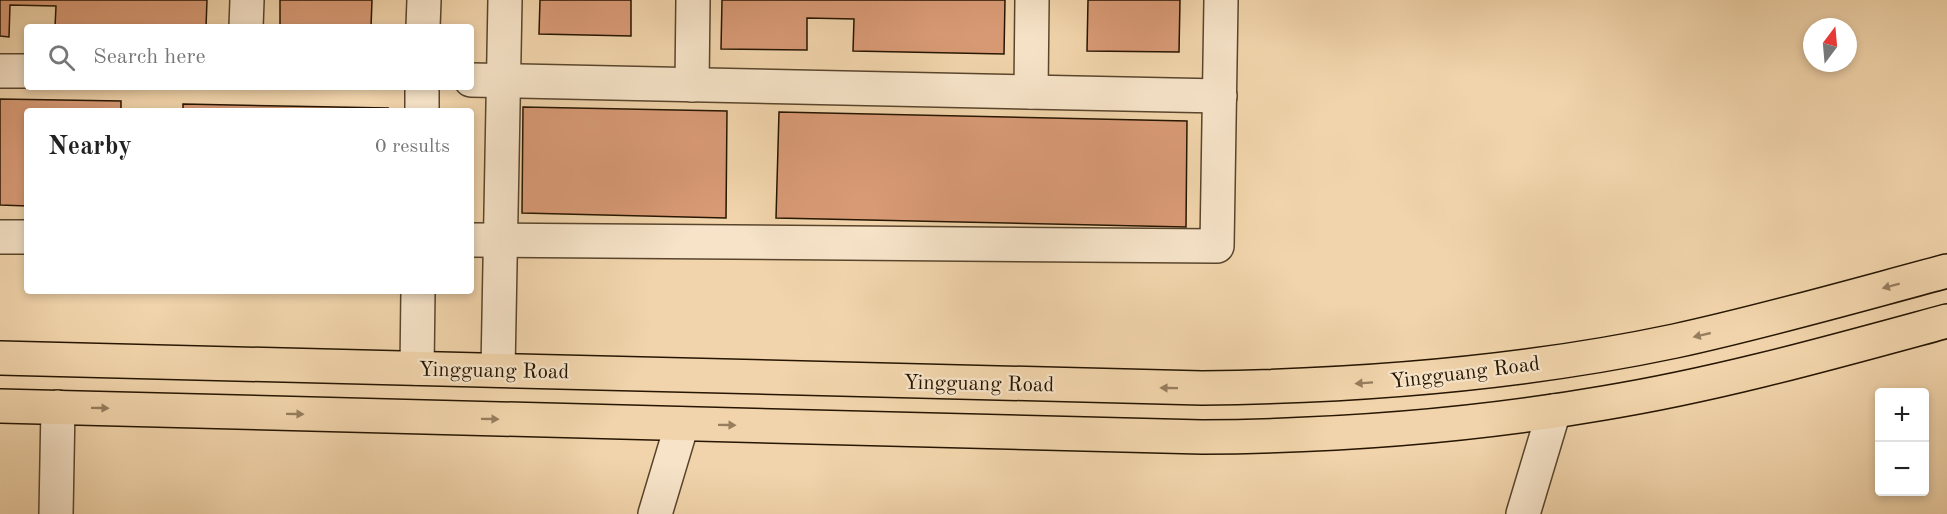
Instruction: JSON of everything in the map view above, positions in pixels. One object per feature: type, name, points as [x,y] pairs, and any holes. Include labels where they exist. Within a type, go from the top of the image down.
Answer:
[{"type":"main road","name":"Yingguang Road","points":[[0,358],[1202,388],[1360,384],[1518,368],[1673,341],[1750,324],[1947,271]]},
{"type":"main road","points":[[0,406],[1202,437],[1283,436],[1444,425],[1554,411],[1672,390],[1762,370],[1947,321]]},
{"type":"street","points":[[246,24],[247,0]]},
{"type":"street","points":[[423,24],[424,0]]},
{"type":"street","points":[[498,370],[486,240],[503,81],[505,0]]},
{"type":"street","points":[[692,85],[693,0]]},
{"type":"street","points":[[1031,92],[1032,0]]},
{"type":"street","points":[[486,240],[1217,246],[1221,0]]},
{"type":"street","points":[[0,71],[24,71]]},
{"type":"street","points":[[474,80],[1220,96]]},
{"type":"street","points":[[422,90],[422,108]]},
{"type":"street","points":[[0,237],[24,237]]},
{"type":"street","points":[[417,368],[418,294]]},
{"type":"street","points":[[56,514],[58,407]]},
{"type":"street","points":[[1523,514],[1554,411]]},
{"type":"street","points":[[655,514],[682,424]]},
{"type":"building","points":[[0,0],[207,0],[206,24],[55,24],[56,6],[10,5],[9,37],[0,36]]},
{"type":"building","points":[[280,0],[372,0],[371,24],[280,24]]},
{"type":"building","points":[[540,0],[631,0],[631,36],[539,34]]},
{"type":"building","points":[[722,0],[1005,0],[1004,54],[853,51],[854,19],[807,18],[807,50],[721,49]]},
{"type":"building","points":[[1088,0],[1180,0],[1179,52],[1087,51]]},
{"type":"building","points":[[0,99],[121,101],[121,108],[24,108],[24,206],[0,205]]},
{"type":"building","points":[[183,104],[388,108],[183,108]]},
{"type":"building","points":[[523,107],[727,111],[726,218],[522,213]]},
{"type":"building","points":[[779,112],[1187,121],[1186,227],[776,218]]}]
